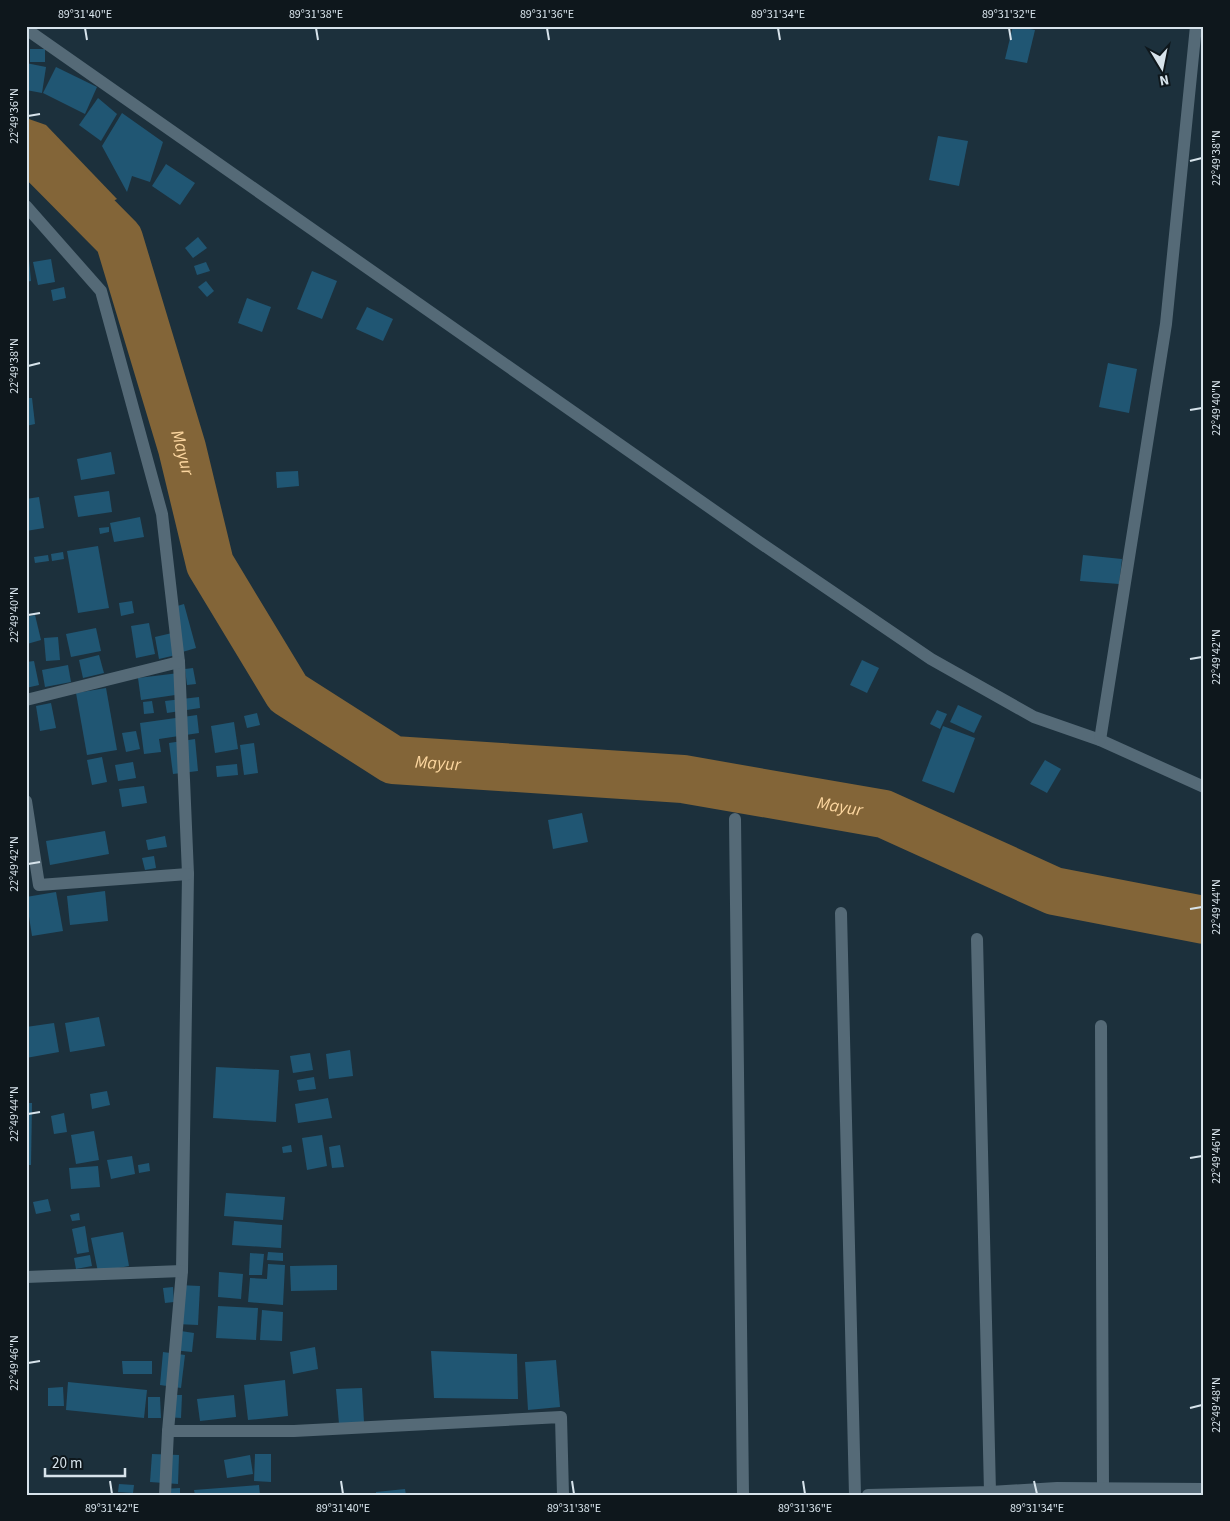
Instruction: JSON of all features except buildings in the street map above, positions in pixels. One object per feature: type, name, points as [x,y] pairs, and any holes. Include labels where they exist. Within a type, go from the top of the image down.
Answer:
[{"type":"street","points":[[1100,740],[1166,324],[1196,26]]},
{"type":"street","points":[[26,29],[759,542],[931,659],[1034,717],[1100,740],[1204,787]]},
{"type":"street","points":[[26,206],[100,291],[162,514],[179,662],[188,874],[182,1271],[168,1431],[165,1495]]},
{"type":"street","points":[[26,700],[179,662]]},
{"type":"street","points":[[26,801],[30,857],[39,885],[188,874]]},
{"type":"street","points":[[735,819],[743,1495]]},
{"type":"street","points":[[842,913],[855,1495]]},
{"type":"street","points":[[977,939],[990,1492]]},
{"type":"street","points":[[1100,1026],[1103,1488]]},
{"type":"street","points":[[26,1277],[182,1271]]},
{"type":"street","points":[[168,1431],[294,1430],[561,1416],[563,1495]]},
{"type":"street","points":[[868,1495],[950,1494],[1057,1488],[1204,1489]]},
{"type":"shaded area","points":[[26,118],[46,125],[117,199],[73,221],[26,179]]},
{"type":"waterway","name":"Mayur","points":[[26,145],[119,239],[182,448],[210,564],[288,693],[393,760],[683,779],[884,814],[1054,891],[1204,920]]}]
